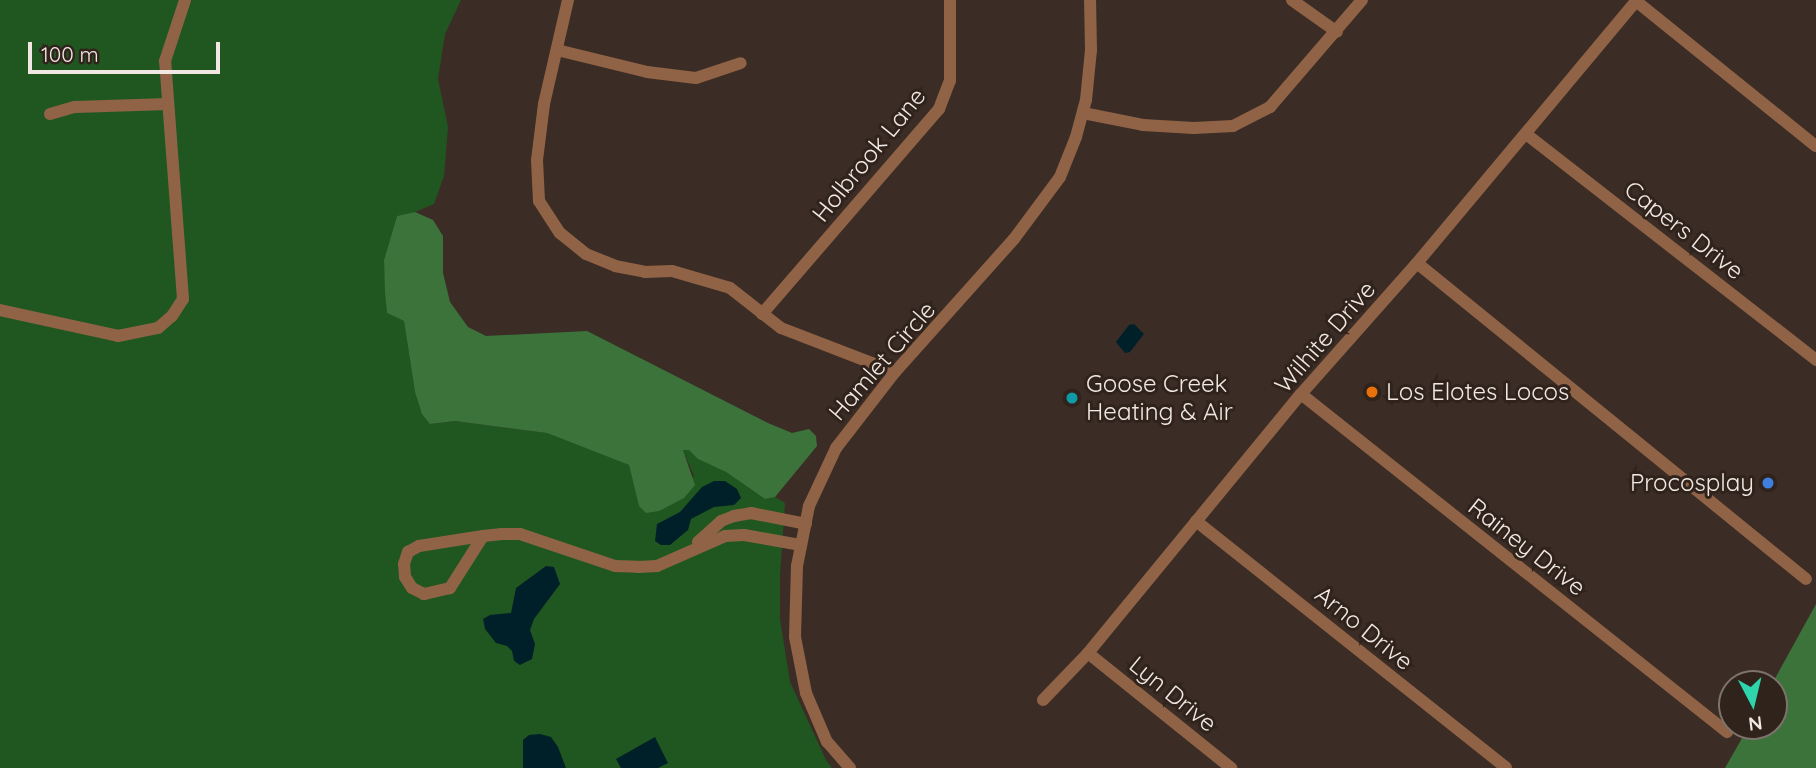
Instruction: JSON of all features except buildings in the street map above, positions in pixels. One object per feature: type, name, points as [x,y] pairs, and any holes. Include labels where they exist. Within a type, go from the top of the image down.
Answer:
[{"type":"street","points":[[0,310],[118,336],[136,335],[158,328],[172,316],[183,299],[165,61],[185,0]]},
{"type":"street","points":[[568,0],[544,104],[537,160],[539,201],[560,233],[586,254],[615,266],[645,271],[672,271],[730,288],[781,328],[895,372]]},
{"type":"street","name":"Holbrook Lane","points":[[762,314],[939,109],[950,81],[950,0]]},
{"type":"street","name":"Hamlet Circle","points":[[850,768],[827,742],[806,693],[796,637],[797,566],[809,506],[836,447],[895,372],[1014,239],[1060,177],[1083,114],[1091,50],[1090,0]]},
{"type":"street","points":[[1293,0],[1337,33]]},
{"type":"street","points":[[1083,114],[1143,125],[1194,128],[1233,126],[1270,107],[1337,33],[1362,0]]},
{"type":"street","points":[[1637,0],[1816,146]]},
{"type":"street","name":"Wilhite Drive","points":[[1043,700],[1088,653],[1301,394],[1417,263],[1637,0]]},
{"type":"street","points":[[557,50],[647,72],[696,78],[741,63]]},
{"type":"street","points":[[50,114],[75,107],[168,104]]},
{"type":"street","name":"Capers Drive","points":[[1526,134],[1816,360]]},
{"type":"street","points":[[1417,263],[1806,579]]},
{"type":"street","name":"Rainey Drive","points":[[1301,394],[1718,725]]},
{"type":"street","points":[[692,548],[721,521],[734,516],[751,513],[806,524]]},
{"type":"street","name":"Arno Drive","points":[[1196,520],[1506,768]]},
{"type":"street","points":[[483,536],[450,588],[424,594],[412,587],[405,577],[404,564],[408,552],[419,546],[483,536],[520,534],[615,566],[657,566],[692,548],[735,535],[801,545]]},
{"type":"street","name":"Lyn Drive","points":[[1088,653],[1231,768]]},
{"type":"green space","points":[[0,0],[461,0],[445,34],[438,79],[448,127],[444,176],[434,204],[397,216],[384,260],[387,313],[404,321],[415,392],[430,424],[455,421],[547,433],[629,465],[639,506],[694,476],[683,450],[689,449],[698,459],[726,472],[765,499],[775,497],[785,503],[780,619],[790,682],[832,768],[0,768]]},
{"type":"green space","points":[[415,212],[433,220],[443,236],[443,273],[450,302],[468,327],[486,336],[587,331],[768,423],[792,433],[809,429],[816,436],[817,446],[775,497],[765,499],[726,472],[698,459],[689,450],[683,450],[695,485],[684,498],[659,511],[646,513],[639,506],[629,465],[547,433],[455,421],[430,424],[422,414],[415,392],[404,321],[387,313],[385,292],[384,260],[397,216]]},
{"type":"green space","points":[[1816,604],[1816,768],[1725,768],[1741,740],[1788,740],[1788,670],[1780,670]]},
{"type":"water","points":[[1134,324],[1144,334],[1130,352],[1125,353],[1116,342],[1129,325]]},
{"type":"water","points":[[714,481],[725,481],[737,489],[741,498],[734,505],[714,507],[691,519],[688,530],[670,545],[661,545],[655,541],[657,524],[680,512],[702,487]]},
{"type":"water","points":[[546,566],[554,567],[560,584],[534,619],[530,630],[535,644],[532,659],[520,665],[514,661],[512,651],[507,646],[496,643],[485,629],[483,619],[490,615],[511,613],[516,588]]},
{"type":"water","points":[[529,735],[551,737],[566,768],[523,768],[523,740]]},
{"type":"water","points":[[655,737],[668,763],[658,768],[621,768],[616,759]]},
{"type":"place","name":"Los Elotes Locos","points":[[1372,392]]},
{"type":"place","name":"Goose Creek Heating & Air","points":[[1072,398]]},
{"type":"place","name":"Procosplay","points":[[1768,483]]}]
